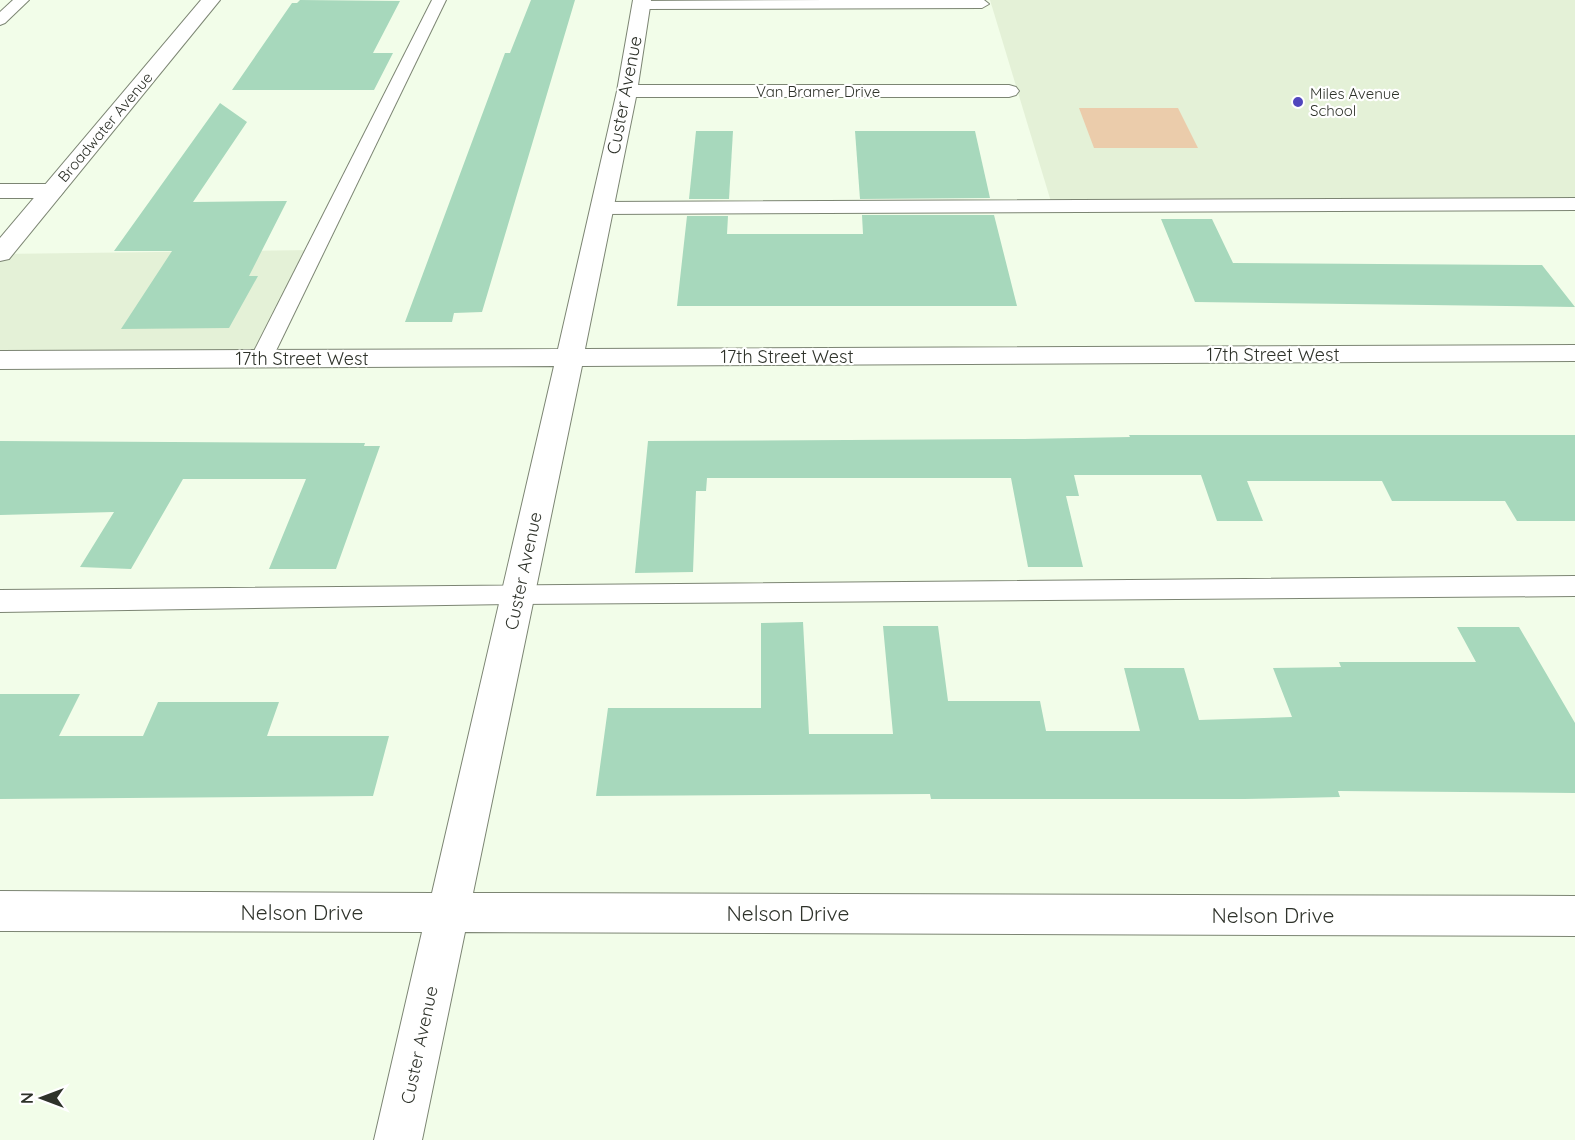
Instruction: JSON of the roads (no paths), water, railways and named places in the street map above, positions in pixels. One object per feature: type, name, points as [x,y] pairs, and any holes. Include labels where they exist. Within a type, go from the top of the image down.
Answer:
[{"type":"street","name":"Broadwater Avenue","points":[[0,254],[211,0]]},
{"type":"street","name":"Custer Avenue","points":[[398,1140],[602,208],[627,90],[642,3]]},
{"type":"street","name":"Van Bramer Drive","points":[[627,90],[1009,91]]},
{"type":"street","points":[[0,191],[52,191]]},
{"type":"street","name":"17th Street West","points":[[0,360],[1575,353]]},
{"type":"street","name":"Nelson Drive","points":[[0,911],[1575,916]]},
{"type":"lane","points":[[0,20],[22,0]]},
{"type":"lane","points":[[261,359],[439,0]]},
{"type":"lane","points":[[642,3],[982,4]]},
{"type":"lane","points":[[602,208],[1575,204]]},
{"type":"lane","points":[[0,601],[518,594],[1575,586]]},
{"type":"place","name":"Miles Avenue School","points":[[1298,102]]}]
